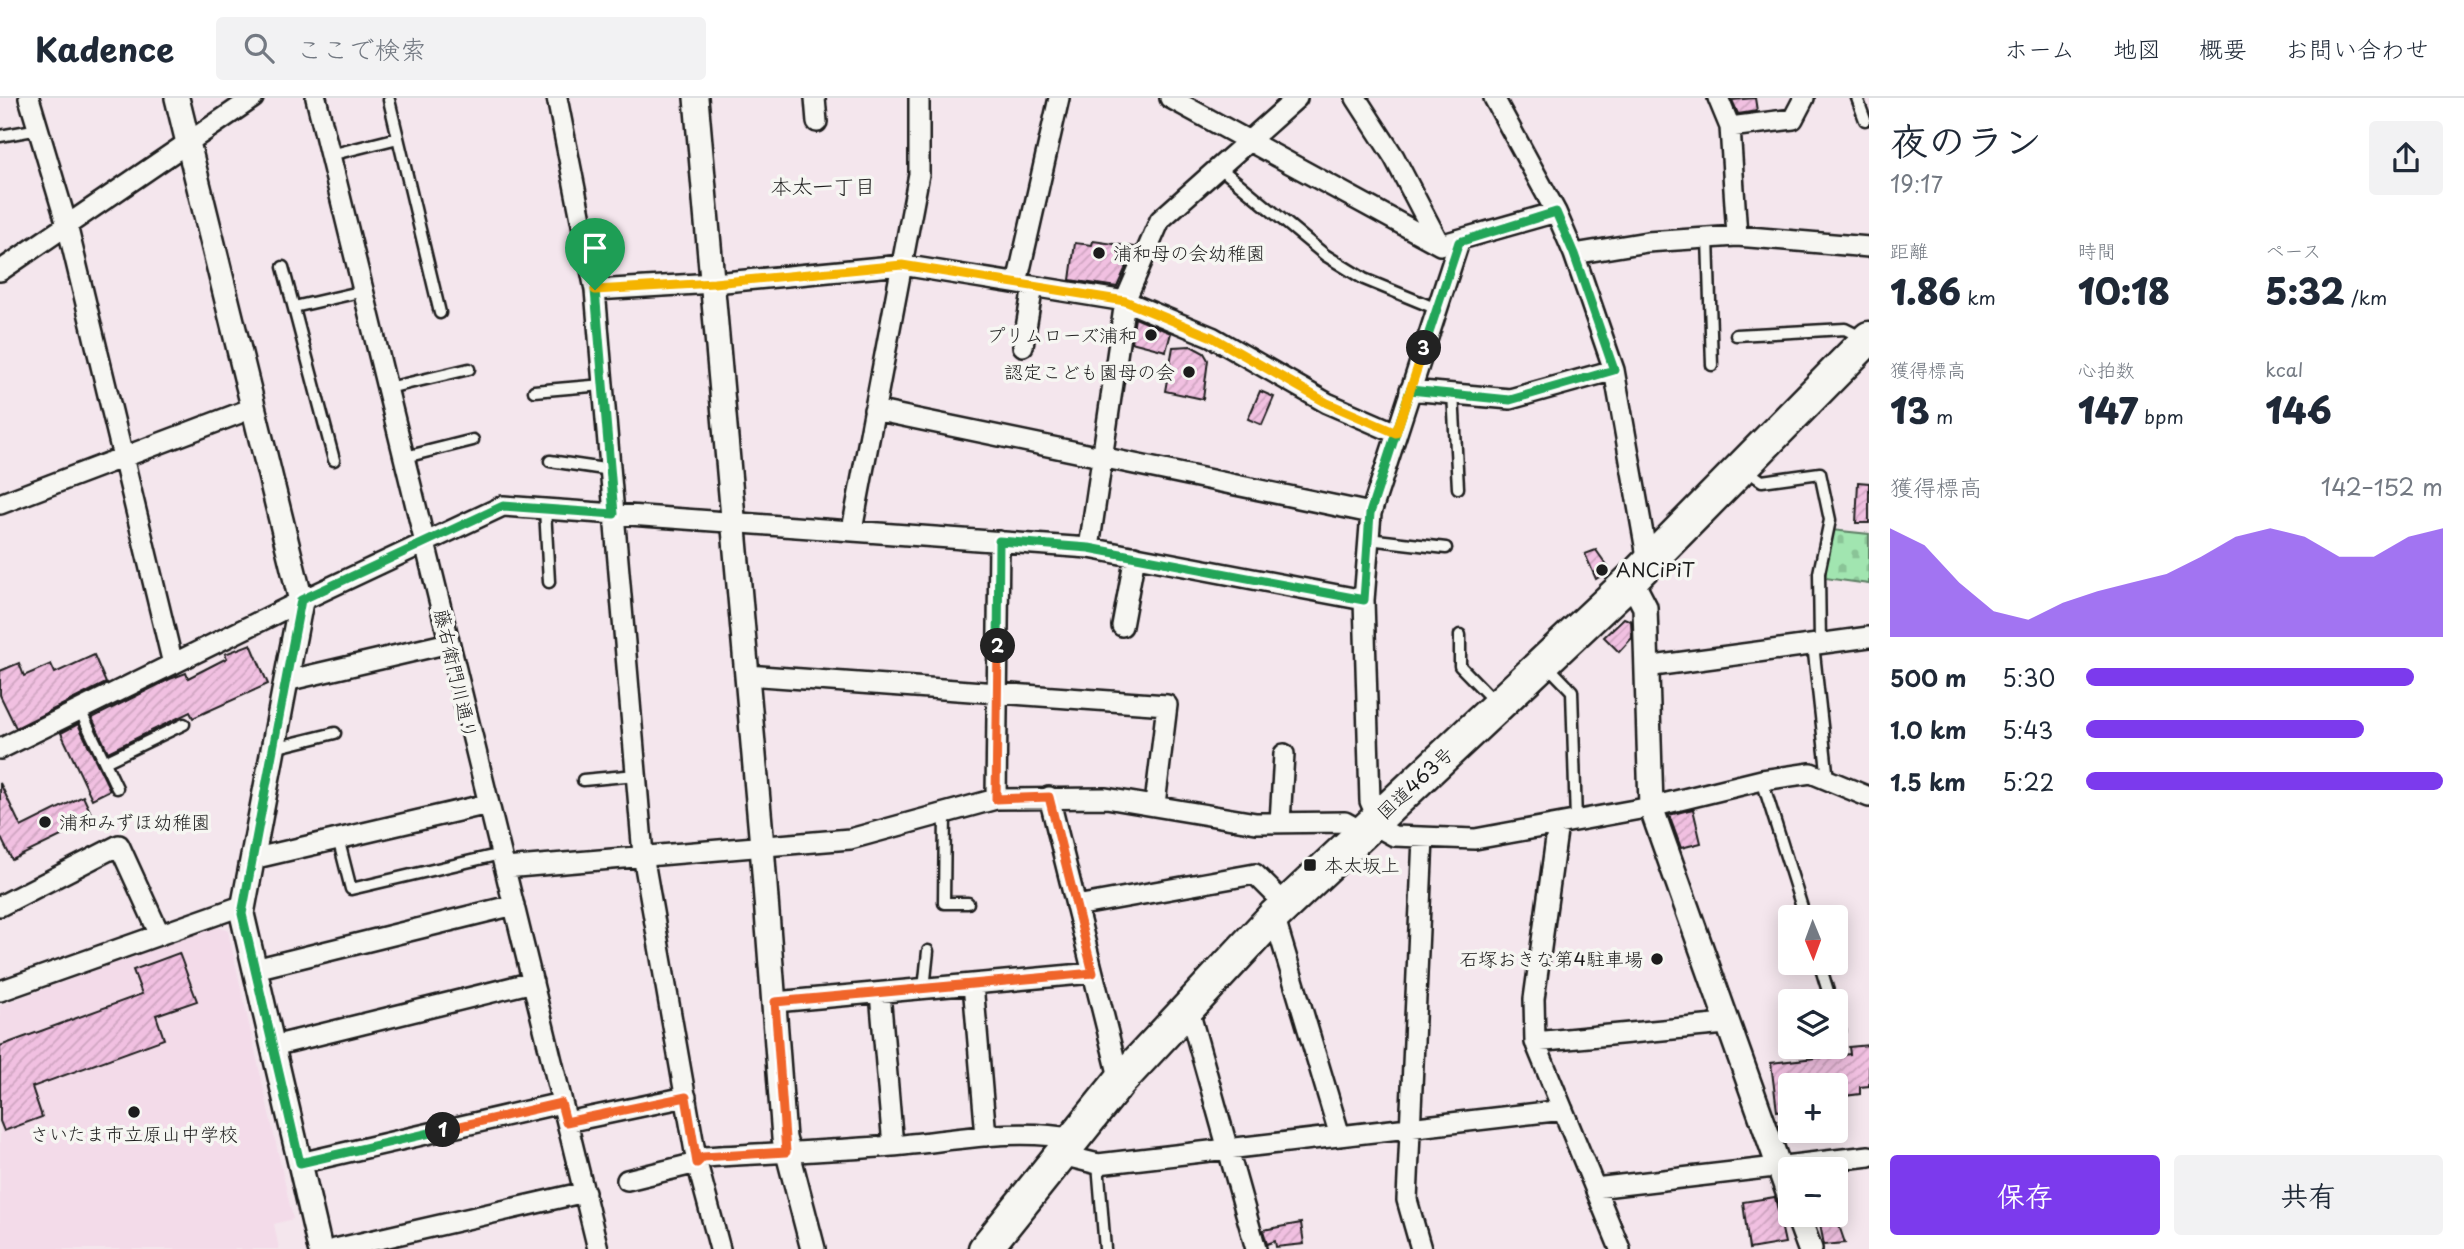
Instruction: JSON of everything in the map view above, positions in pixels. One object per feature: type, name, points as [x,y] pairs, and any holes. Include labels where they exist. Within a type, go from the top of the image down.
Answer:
[{"type":"highway","name":"国道463号","points":[[985,1249],[1120,1081],[1280,910],[1640,571],[1868,339]]},
{"type":"street","points":[[29,98],[67,225],[173,664]]},
{"type":"street","points":[[177,98],[301,600],[242,914],[320,1249]]},
{"type":"street","points":[[0,271],[253,98]]},
{"type":"street","name":"藤右衛門川通り","points":[[316,98],[598,1249]]},
{"type":"street","points":[[557,98],[595,290],[643,855],[697,1163],[720,1249]]},
{"type":"street","points":[[696,98],[714,283],[786,1152],[813,1249]]},
{"type":"street","points":[[815,98],[817,122]]},
{"type":"street","points":[[852,530],[919,174],[919,98]]},
{"type":"street","points":[[1023,346],[1025,285],[1059,98]]},
{"type":"street","points":[[1170,98],[1449,243],[1556,212]]},
{"type":"street","points":[[1089,548],[1125,301],[1160,220],[1297,98]]},
{"type":"street","points":[[1356,98],[1449,243],[1437,309],[1370,513],[1364,600],[1370,825]]},
{"type":"street","points":[[1494,98],[1556,212],[1574,254],[1614,370],[1645,607],[1651,807],[1778,1167],[1595,1188]]},
{"type":"street","points":[[1718,98],[1730,127],[1737,236]]},
{"type":"street","points":[[1730,127],[1793,119],[1804,98]]},
{"type":"street","points":[[1574,254],[1647,242],[1737,236],[1869,247]]},
{"type":"street","points":[[595,290],[714,283],[902,265],[1125,301],[1212,337],[1327,403],[1396,433]]},
{"type":"street","points":[[1410,390],[1510,400],[1614,370]]},
{"type":"street","points":[[0,505],[123,455],[253,408]]},
{"type":"street","points":[[874,410],[1103,455],[1370,513]]},
{"type":"street","points":[[0,749],[301,600],[503,506],[1089,548],[1364,600]]},
{"type":"street","points":[[996,799],[999,541]]},
{"type":"street","points":[[1122,626],[1135,556]]},
{"type":"street","points":[[1646,667],[1869,637]]},
{"type":"street","points":[[286,681],[449,643]]},
{"type":"street","points":[[746,675],[1167,705],[1155,804]]},
{"type":"street","points":[[1280,822],[1284,754]]},
{"type":"street","points":[[503,861],[643,855],[850,839],[945,810],[996,799],[1106,798],[1256,822],[1345,822],[1370,825],[1394,836],[1475,839],[1651,807],[1762,780],[1811,773],[1869,797]]},
{"type":"street","points":[[1049,797],[1120,1081]]},
{"type":"street","points":[[252,859],[488,804]]},
{"type":"street","points":[[1567,822],[1534,999],[1535,1042],[1619,1249]]},
{"type":"street","points":[[1421,1249],[1406,1200],[1423,838]]},
{"type":"street","points":[[0,906],[119,845],[160,935]]},
{"type":"street","points":[[1076,906],[1255,874],[1280,910],[1340,1136]]},
{"type":"street","points":[[1,988],[244,905]]},
{"type":"street","points":[[255,968],[514,905]]},
{"type":"street","points":[[775,1002],[1093,973]]},
{"type":"street","points":[[273,1046],[533,982]]},
{"type":"street","points":[[973,984],[986,1136]]},
{"type":"street","points":[[880,993],[893,1146]]},
{"type":"street","points":[[1188,1007],[1256,1249]]},
{"type":"street","points":[[1535,1042],[1726,1024]]},
{"type":"street","points":[[566,1122],[686,1097]]},
{"type":"street","points":[[300,1163],[561,1103]]},
{"type":"street","points":[[627,1180],[697,1163],[703,1157],[893,1146],[986,1136],[1056,1135],[1068,1147],[1098,1164],[1563,1110]]},
{"type":"street","points":[[1848,1159],[1869,1156]]},
{"type":"street","points":[[335,1249],[585,1192]]},
{"type":"street","points":[[1802,1227],[1810,1249]]},
{"type":"lane","points":[[1857,98],[1865,120]]},
{"type":"lane","points":[[389,100],[440,313]]},
{"type":"lane","points":[[0,136],[39,129]]},
{"type":"lane","points":[[330,155],[398,138]]},
{"type":"lane","points":[[1220,167],[1325,256],[1364,279],[1437,309]]},
{"type":"lane","points":[[1708,237],[1712,365]]},
{"type":"lane","points":[[284,267],[334,460]]},
{"type":"lane","points":[[294,307],[364,291]]},
{"type":"lane","points":[[1736,335],[1845,329],[1868,339]]},
{"type":"lane","points":[[388,388],[469,369]]},
{"type":"lane","points":[[534,391],[603,385]]},
{"type":"lane","points":[[1453,393],[1458,488]]},
{"type":"lane","points":[[405,457],[473,440]]},
{"type":"lane","points":[[550,461],[611,470]]},
{"type":"lane","points":[[1742,467],[1762,481],[1820,473],[1830,520],[1819,573],[1817,643],[1828,780]]},
{"type":"lane","points":[[545,509],[549,582]]},
{"type":"lane","points":[[1368,539],[1446,548]]},
{"type":"lane","points":[[1460,635],[1460,666],[1499,705]]},
{"type":"lane","points":[[1544,662],[1572,691],[1567,822]]},
{"type":"lane","points":[[80,710],[117,788]]},
{"type":"lane","points":[[105,762],[184,724]]},
{"type":"lane","points":[[273,748],[335,733]]},
{"type":"lane","points":[[583,780],[636,775]]},
{"type":"lane","points":[[1762,780],[1801,905]]},
{"type":"lane","points":[[945,810],[944,903],[968,903]]},
{"type":"lane","points":[[337,838],[351,889],[503,861]]},
{"type":"lane","points":[[923,989],[928,951]]},
{"type":"lane","points":[[1098,1164],[1105,1249]]},
{"type":"shaded area","name":"さいたま市立原山中学校","points":[[217,926],[228,931],[293,1219],[274,1224],[279,1249],[0,1249],[0,1005]]},
{"type":"green space","points":[[1831,530],[1869,534],[1869,584],[1825,578]]},
{"type":"building","points":[[1755,98],[1757,111],[1738,114],[1732,100]]},
{"type":"building","points":[[1093,241],[1135,247],[1117,287],[1070,280],[1075,243],[1092,245]]},
{"type":"building","name":"プリムローズ浦和","points":[[1135,318],[1171,333],[1166,351],[1131,342]]},
{"type":"building","points":[[1191,346],[1204,353],[1208,360],[1203,399],[1165,391],[1173,347]]},
{"type":"building","points":[[1260,391],[1274,397],[1262,425],[1248,419]]},
{"type":"building","points":[[1858,482],[1869,483],[1869,523],[1856,523]]},
{"type":"building","points":[[1596,550],[1610,570],[1596,579],[1585,554]]},
{"type":"building","points":[[1624,618],[1631,621],[1632,638],[1619,652],[1604,637]]},
{"type":"building","points":[[251,644],[268,684],[193,718],[190,712],[108,752],[92,718],[170,679],[186,673],[188,678],[227,658],[225,654]]},
{"type":"building","points":[[94,655],[106,683],[16,728],[0,695],[0,671],[19,663],[24,676],[51,664],[55,673]]},
{"type":"building","points":[[78,724],[110,790],[92,799],[61,733]]},
{"type":"building","points":[[0,783],[21,827],[83,796],[94,820],[12,860],[0,836]]},
{"type":"building","points":[[1693,809],[1701,843],[1681,848],[1669,815]]},
{"type":"building","points":[[179,953],[197,1001],[156,1015],[164,1039],[32,1087],[42,1117],[4,1131],[0,1121],[0,1046],[142,994],[133,970]]},
{"type":"building","points":[[1869,1045],[1869,1086],[1860,1087],[1860,1094],[1848,1096],[1848,1073],[1778,1073],[1777,1111],[1771,1063],[1806,1059],[1848,1059],[1849,1047]]},
{"type":"building","points":[[1775,1197],[1778,1227],[1782,1227],[1785,1243],[1749,1249],[1743,1202]]},
{"type":"building","points":[[1301,1223],[1304,1244],[1276,1247],[1275,1241],[1267,1244],[1263,1230]]},
{"type":"building","points":[[1821,1227],[1839,1227],[1845,1243],[1824,1245]]},
{"type":"place","name":"浦和母の会幼稚園","points":[[1099,253]]},
{"type":"place","name":"プリムローズ浦和","points":[[1151,335]]},
{"type":"place","name":"認定こども園母の会","points":[[1189,372]]},
{"type":"place","name":"ANCiPiT","points":[[1602,570]]},
{"type":"place","name":"浦和みずほ幼稚園","points":[[45,822]]},
{"type":"place","name":"本太坂上","points":[[1310,865]]},
{"type":"place","name":"石塚おきな第4駐車場","points":[[1657,959]]},
{"type":"place","name":"さいたま市立原山中学校","points":[[134,1112]]},
{"type":"district","name":"本太一丁目","points":[[823,187]]},
{"type":"route","points":[[595,290],[614,514],[503,506],[301,600],[242,914],[300,1163],[561,1103],[566,1122],[686,1097],[697,1163],[703,1157],[786,1152],[775,1002],[1093,973],[1049,797],[996,799],[999,541],[1089,548],[1364,600],[1370,513],[1410,390],[1510,400],[1614,370],[1574,254],[1556,212],[1459,242],[1410,390],[1396,433],[1327,403],[1212,337],[1125,301],[902,265],[714,283],[595,290]]}]
